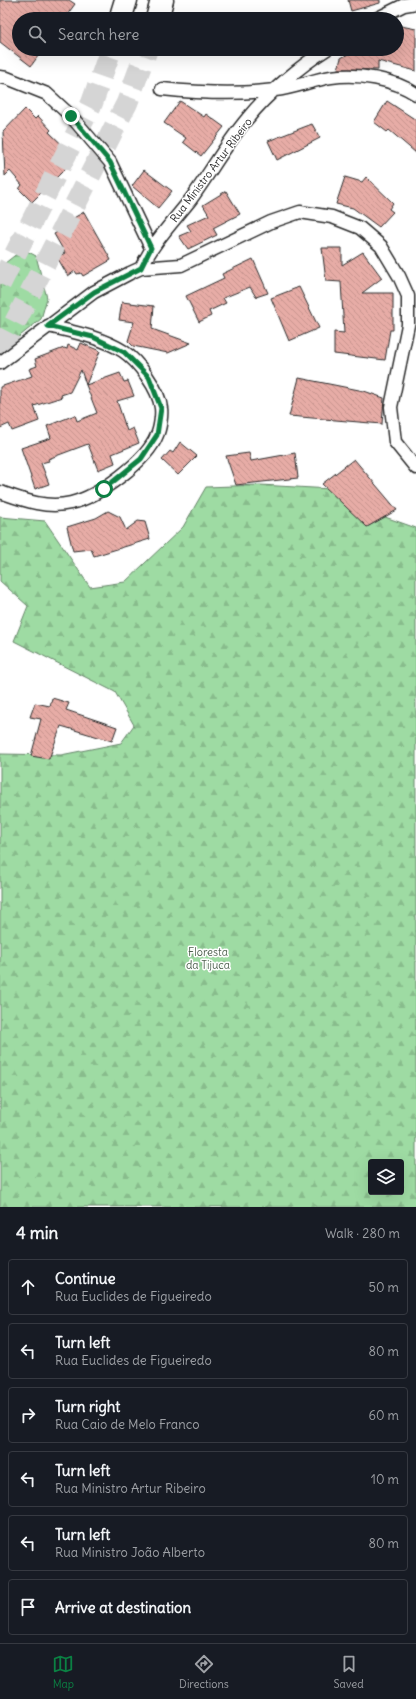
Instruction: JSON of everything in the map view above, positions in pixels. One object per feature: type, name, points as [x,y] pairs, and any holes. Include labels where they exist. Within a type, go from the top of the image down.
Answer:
[{"type":"highway","points":[[158,12],[162,0]]},
{"type":"street","points":[[390,12],[404,5],[416,3]]},
{"type":"street","name":"Rua Ministro Artur Ribeiro","points":[[141,268],[151,248],[191,198],[247,119],[276,90],[316,56]]},
{"type":"street","points":[[0,77],[7,78],[48,94],[71,116],[110,162],[151,248]]},
{"type":"street","points":[[162,89],[205,93],[276,90],[332,77],[374,77],[410,90],[416,94]]},
{"type":"street","points":[[0,363],[94,292],[141,268],[181,265],[271,222],[300,212],[332,217],[360,228],[381,246],[399,276],[408,296],[408,324],[391,407],[394,442],[416,468]]},
{"type":"street","points":[[0,492],[39,505],[71,503],[104,489],[141,459],[157,435],[161,408],[149,377],[124,352],[93,337],[48,326]]},
{"type":"green space","points":[[23,249],[36,256],[47,298],[41,319],[0,352],[0,267]]},
{"type":"green space","name":"Floresta da Tijuca","points":[[260,485],[331,489],[367,527],[385,517],[416,528],[416,1207],[0,1207],[0,754],[61,755],[121,743],[134,725],[115,692],[14,641],[28,606],[0,581],[0,517],[45,521],[90,587],[125,582],[183,527],[206,487]]},
{"type":"building","points":[[0,0],[69,0],[75,4],[69,12],[12,12],[12,51],[0,42]]},
{"type":"building","points":[[348,0],[380,0],[380,3],[351,11]]},
{"type":"building","points":[[404,27],[416,29],[416,71],[378,61],[378,70],[338,69],[341,58],[345,56],[404,56]]},
{"type":"building","points":[[18,56],[38,56],[31,66]]},
{"type":"building","points":[[180,101],[204,117],[206,114],[224,127],[201,156],[183,142],[186,138],[164,123]]},
{"type":"building","points":[[387,101],[416,120],[416,153],[389,130],[387,132],[374,122]]},
{"type":"building","points":[[25,109],[35,119],[38,116],[51,130],[49,132],[76,158],[32,202],[19,189],[22,185],[10,171],[5,176],[3,132]]},
{"type":"building","points":[[312,124],[320,138],[277,160],[268,141]]},
{"type":"building","points":[[144,170],[172,191],[158,208],[132,186]]},
{"type":"building","points":[[345,177],[362,182],[366,177],[393,203],[389,209],[393,212],[379,227],[353,208],[336,204]]},
{"type":"building","points":[[226,191],[240,214],[213,228],[217,235],[188,249],[179,236],[191,231],[187,225],[209,215],[203,205]]},
{"type":"building","points":[[84,212],[111,260],[83,276],[81,273],[77,274],[75,271],[68,276],[57,257],[65,253],[54,234],[65,228],[63,224]]},
{"type":"building","points":[[322,248],[342,248],[342,265],[363,252],[382,278],[362,293],[393,293],[393,330],[390,330],[385,360],[334,354],[334,332],[344,333],[341,282],[326,281]]},
{"type":"building","points":[[253,259],[268,293],[256,297],[250,287],[223,298],[226,303],[209,311],[211,316],[199,322],[186,296],[224,278],[222,274]]},
{"type":"building","points":[[299,287],[319,328],[289,341],[271,298]]},
{"type":"building","points":[[122,302],[154,306],[152,329],[191,343],[168,353],[133,346],[128,341],[134,322],[119,320]]},
{"type":"building","points":[[81,343],[100,351],[86,385],[81,370],[70,392],[61,395],[62,397],[34,406],[39,421],[12,431],[9,424],[0,428],[0,387],[32,376],[29,369],[37,366],[35,359],[64,348],[67,349],[68,345],[78,350]]},
{"type":"building","points":[[120,373],[124,382],[128,381],[134,396],[117,401],[127,431],[133,428],[139,443],[112,454],[115,463],[98,470],[88,444],[48,459],[49,461],[41,463],[49,484],[35,489],[21,448],[51,438],[47,426],[75,415],[77,421],[97,413],[86,385]]},
{"type":"building","points":[[299,378],[364,391],[384,398],[382,424],[289,416]]},
{"type":"building","points":[[180,442],[197,456],[178,475],[162,460],[170,451],[173,453]]},
{"type":"building","points":[[249,453],[251,461],[295,453],[298,478],[236,485],[226,456]]},
{"type":"building","points":[[354,459],[397,510],[367,527],[322,484]]},
{"type":"building","points":[[108,511],[120,517],[126,530],[138,521],[145,522],[150,539],[94,556],[91,549],[73,551],[67,527],[96,518]]},
{"type":"building","points":[[52,698],[69,703],[66,710],[117,727],[112,741],[61,726],[49,759],[31,756],[41,719],[30,717],[35,703],[50,706]]},
{"type":"tunnel","points":[[0,284],[92,103],[109,56]]},
{"type":"tunnel","points":[[0,352],[127,103],[144,56]]},
{"type":"route","points":[[71,116],[110,162],[151,248],[141,268],[94,292],[48,326],[93,337],[124,352],[149,377],[161,408],[157,435],[141,459],[104,489]]}]
